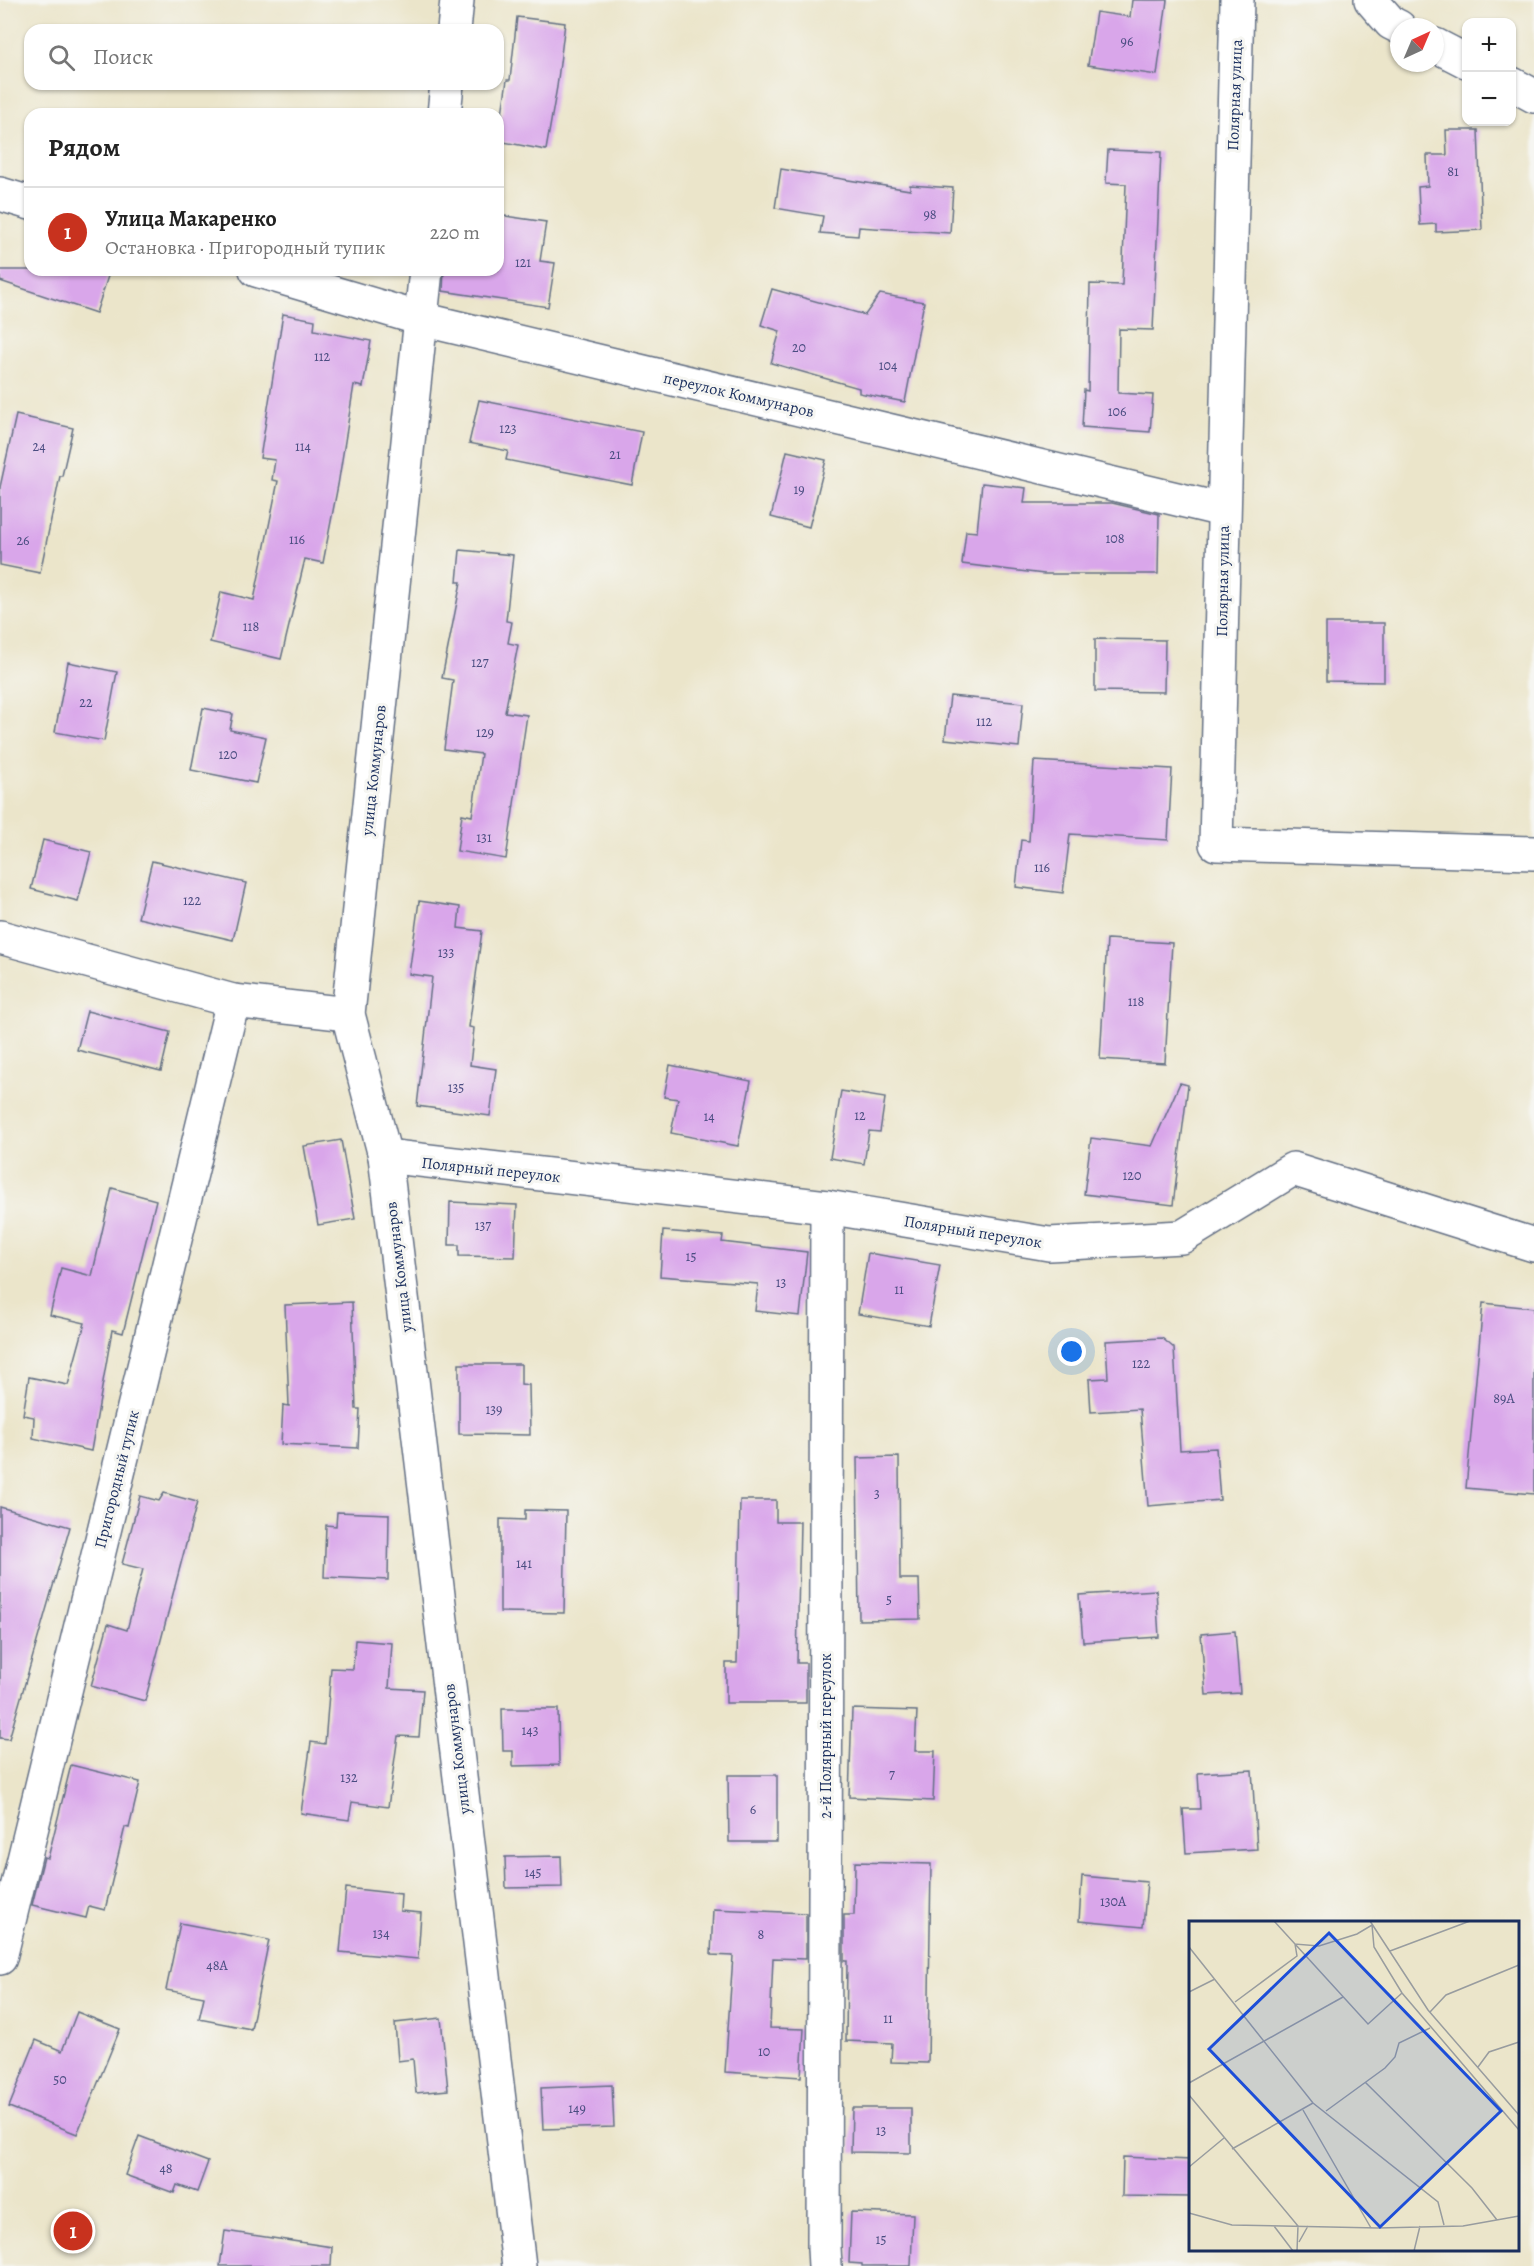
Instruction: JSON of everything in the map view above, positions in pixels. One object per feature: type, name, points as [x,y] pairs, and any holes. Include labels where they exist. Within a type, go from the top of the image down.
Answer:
[{"type":"street","points":[[455,24],[457,0]]},
{"type":"street","name":"Полярная улица","points":[[1237,0],[1216,844],[1534,853]]},
{"type":"street","points":[[1371,0],[1390,22]]},
{"type":"street","points":[[1444,50],[1462,58]]},
{"type":"street","points":[[1516,86],[1534,96]]},
{"type":"street","points":[[445,108],[446,90]]},
{"type":"street","points":[[0,194],[24,201]]},
{"type":"street","name":"переулок Коммунаров","points":[[276,276],[421,319],[1223,510]]},
{"type":"street","name":"улица Коммунаров","points":[[425,276],[348,1014],[385,1156],[519,2266]]},
{"type":"street","points":[[0,937],[233,1001],[348,1014]]},
{"type":"street","name":"Пригородный тупик","points":[[0,1958],[233,1001]]},
{"type":"street","name":"Полярный переулок","points":[[385,1156],[827,1207],[1049,1244],[1182,1237],[1293,1169],[1534,1245]]},
{"type":"street","name":"2-й Полярный переулок","points":[[825,2266],[827,1207]]},
{"type":"building","points":[[1132,0],[1167,0],[1157,75],[1088,65],[1096,12],[1130,17]]},
{"type":"building","points":[[517,17],[565,23],[546,150],[504,142],[503,108],[507,80],[510,80]]},
{"type":"building","points":[[1446,130],[1478,130],[1482,230],[1436,232],[1436,224],[1420,225],[1418,187],[1428,186],[1427,155],[1447,155]]},
{"type":"building","points":[[1108,150],[1161,152],[1153,330],[1119,329],[1118,393],[1153,395],[1150,432],[1082,427],[1084,390],[1088,391],[1090,284],[1122,285],[1126,184],[1106,183]]},
{"type":"building","points":[[781,169],[910,190],[910,185],[953,188],[950,233],[859,227],[858,236],[820,233],[823,216],[775,208]]},
{"type":"building","points":[[504,216],[546,222],[540,261],[555,263],[548,307],[443,291],[444,276],[504,276]]},
{"type":"building","points":[[0,270],[24,270],[24,276],[108,276],[96,313],[0,281]]},
{"type":"building","points":[[772,289],[865,315],[880,294],[924,302],[905,402],[859,393],[859,388],[771,363],[780,331],[761,325]]},
{"type":"building","points":[[283,314],[315,320],[314,330],[371,341],[363,387],[354,385],[323,563],[305,559],[281,659],[210,642],[221,592],[254,600],[278,481],[272,480],[275,460],[260,458]]},
{"type":"building","points":[[479,400],[642,432],[632,485],[506,460],[508,451],[469,443]]},
{"type":"building","points":[[16,415],[73,428],[62,476],[60,476],[40,573],[0,565],[0,487]]},
{"type":"building","points":[[787,451],[826,460],[809,527],[771,517]]},
{"type":"building","points":[[982,483],[1026,488],[1024,503],[1112,503],[1159,514],[1158,574],[1044,574],[962,564],[966,531],[977,532]]},
{"type":"building","points":[[460,550],[513,555],[506,621],[512,622],[508,643],[518,645],[505,712],[527,715],[506,859],[457,851],[462,814],[472,816],[481,754],[444,749],[453,680],[442,678],[461,582],[457,582]]},
{"type":"building","points":[[1326,623],[1384,623],[1384,682],[1326,681]]},
{"type":"building","points":[[1095,639],[1165,640],[1164,692],[1095,691]]},
{"type":"building","points":[[68,662],[117,672],[104,741],[55,732]]},
{"type":"building","points":[[950,696],[1023,703],[1019,747],[945,739]]},
{"type":"building","points":[[203,708],[233,714],[230,730],[266,737],[256,783],[191,770]]},
{"type":"building","points":[[1034,761],[1172,769],[1168,840],[1070,834],[1063,893],[1016,887],[1021,840],[1029,841]]},
{"type":"building","points":[[43,840],[91,852],[78,901],[31,889]]},
{"type":"building","points":[[152,861],[246,883],[233,940],[138,918]]},
{"type":"building","points":[[419,901],[460,907],[458,928],[482,931],[469,1027],[474,1028],[470,1065],[496,1069],[490,1116],[417,1106],[432,977],[409,974]]},
{"type":"building","points":[[1107,939],[1172,943],[1165,1063],[1100,1059]]},
{"type":"building","points":[[87,1011],[170,1032],[161,1071],[77,1050]]},
{"type":"building","points":[[670,1065],[751,1081],[738,1146],[671,1133],[678,1099],[664,1097]]},
{"type":"building","points":[[1180,1083],[1188,1085],[1173,1205],[1084,1194],[1091,1138],[1152,1146]]},
{"type":"building","points":[[841,1091],[885,1098],[880,1132],[869,1131],[864,1164],[830,1158]]},
{"type":"building","points":[[341,1140],[355,1219],[318,1225],[304,1146]]},
{"type":"building","points":[[112,1188],[156,1200],[123,1333],[112,1330],[91,1451],[33,1438],[34,1417],[23,1415],[29,1377],[68,1385],[85,1323],[50,1315],[61,1268],[92,1276]]},
{"type":"building","points":[[450,1202],[517,1205],[515,1257],[459,1256],[459,1245],[449,1245]]},
{"type":"building","points":[[663,1231],[723,1236],[722,1242],[807,1252],[800,1316],[755,1311],[758,1284],[660,1276]]},
{"type":"building","points":[[868,1253],[940,1265],[929,1326],[858,1314]]},
{"type":"building","points":[[352,1302],[356,1409],[360,1409],[358,1448],[281,1444],[283,1405],[289,1406],[285,1305]]},
{"type":"building","points":[[1483,1303],[1534,1308],[1534,1494],[1466,1488]]},
{"type":"building","points":[[1162,1338],[1174,1348],[1180,1450],[1216,1448],[1220,1500],[1148,1506],[1140,1409],[1091,1412],[1089,1379],[1108,1378],[1106,1341]]},
{"type":"building","points":[[459,1364],[521,1364],[521,1384],[529,1385],[530,1435],[459,1434]]},
{"type":"building","points":[[899,1457],[900,1579],[919,1579],[920,1619],[859,1620],[857,1458]]},
{"type":"building","points":[[164,1493],[197,1502],[145,1701],[91,1686],[108,1624],[127,1630],[143,1569],[122,1564],[140,1496],[159,1501]]},
{"type":"building","points":[[740,1500],[776,1500],[776,1522],[800,1522],[797,1663],[806,1663],[806,1703],[726,1703],[726,1663],[737,1663]]},
{"type":"building","points":[[0,1507],[70,1527],[9,1739],[0,1738]]},
{"type":"building","points":[[525,1510],[566,1511],[564,1613],[500,1612],[500,1519],[525,1520]]},
{"type":"building","points":[[337,1512],[389,1514],[388,1580],[324,1577],[326,1525],[336,1526]]},
{"type":"building","points":[[1156,1590],[1159,1637],[1083,1642],[1079,1595]]},
{"type":"building","points":[[1235,1631],[1240,1693],[1206,1695],[1201,1634]]},
{"type":"building","points":[[355,1640],[392,1643],[389,1688],[423,1690],[419,1737],[398,1736],[388,1807],[352,1802],[349,1820],[301,1813],[311,1742],[325,1744],[331,1668],[353,1669]]},
{"type":"building","points":[[502,1709],[558,1709],[559,1765],[513,1766],[513,1751],[503,1751]]},
{"type":"building","points":[[852,1709],[917,1711],[915,1751],[935,1751],[933,1801],[849,1797]]},
{"type":"building","points":[[71,1765],[140,1782],[129,1828],[125,1827],[105,1910],[89,1906],[86,1918],[32,1905],[44,1857],[48,1858]]},
{"type":"building","points":[[1252,1770],[1257,1849],[1186,1853],[1183,1809],[1200,1809],[1198,1773]]},
{"type":"building","points":[[728,1775],[777,1775],[777,1842],[729,1842]]},
{"type":"building","points":[[561,1856],[562,1887],[506,1888],[505,1857]]},
{"type":"building","points":[[855,1862],[931,1864],[928,2063],[891,2062],[892,2043],[846,2041],[847,1961],[844,1961],[844,1915],[854,1915]]},
{"type":"building","points":[[1082,1876],[1147,1882],[1143,1927],[1079,1921]]},
{"type":"building","points":[[346,1888],[401,1894],[400,1911],[421,1913],[418,1959],[340,1952]]},
{"type":"building","points":[[713,1909],[806,1913],[806,1959],[773,1958],[770,2028],[804,2029],[801,2077],[725,2072],[733,1956],[711,1955]]},
{"type":"building","points":[[180,1923],[269,1940],[251,2029],[199,2019],[204,1997],[166,1990]]},
{"type":"building","points":[[77,2012],[120,2029],[77,2134],[9,2107],[36,2040],[62,2051]]},
{"type":"building","points":[[441,2018],[448,2090],[416,2093],[413,2059],[398,2061],[395,2023]]},
{"type":"building","points":[[612,2085],[614,2127],[543,2129],[541,2088]]},
{"type":"building","points":[[852,2108],[911,2108],[911,2153],[851,2152]]},
{"type":"building","points":[[139,2136],[208,2162],[197,2192],[177,2185],[174,2193],[125,2175]]},
{"type":"building","points":[[1123,2157],[1189,2160],[1189,2197],[1122,2196]]},
{"type":"building","points":[[851,2212],[913,2214],[911,2266],[862,2266],[862,2264],[849,2263]]},
{"type":"building","points":[[225,2231],[332,2247],[331,2266],[220,2266]]},
{"type":"place","name":"Улица Макаренко","points":[[73,2231]]}]
